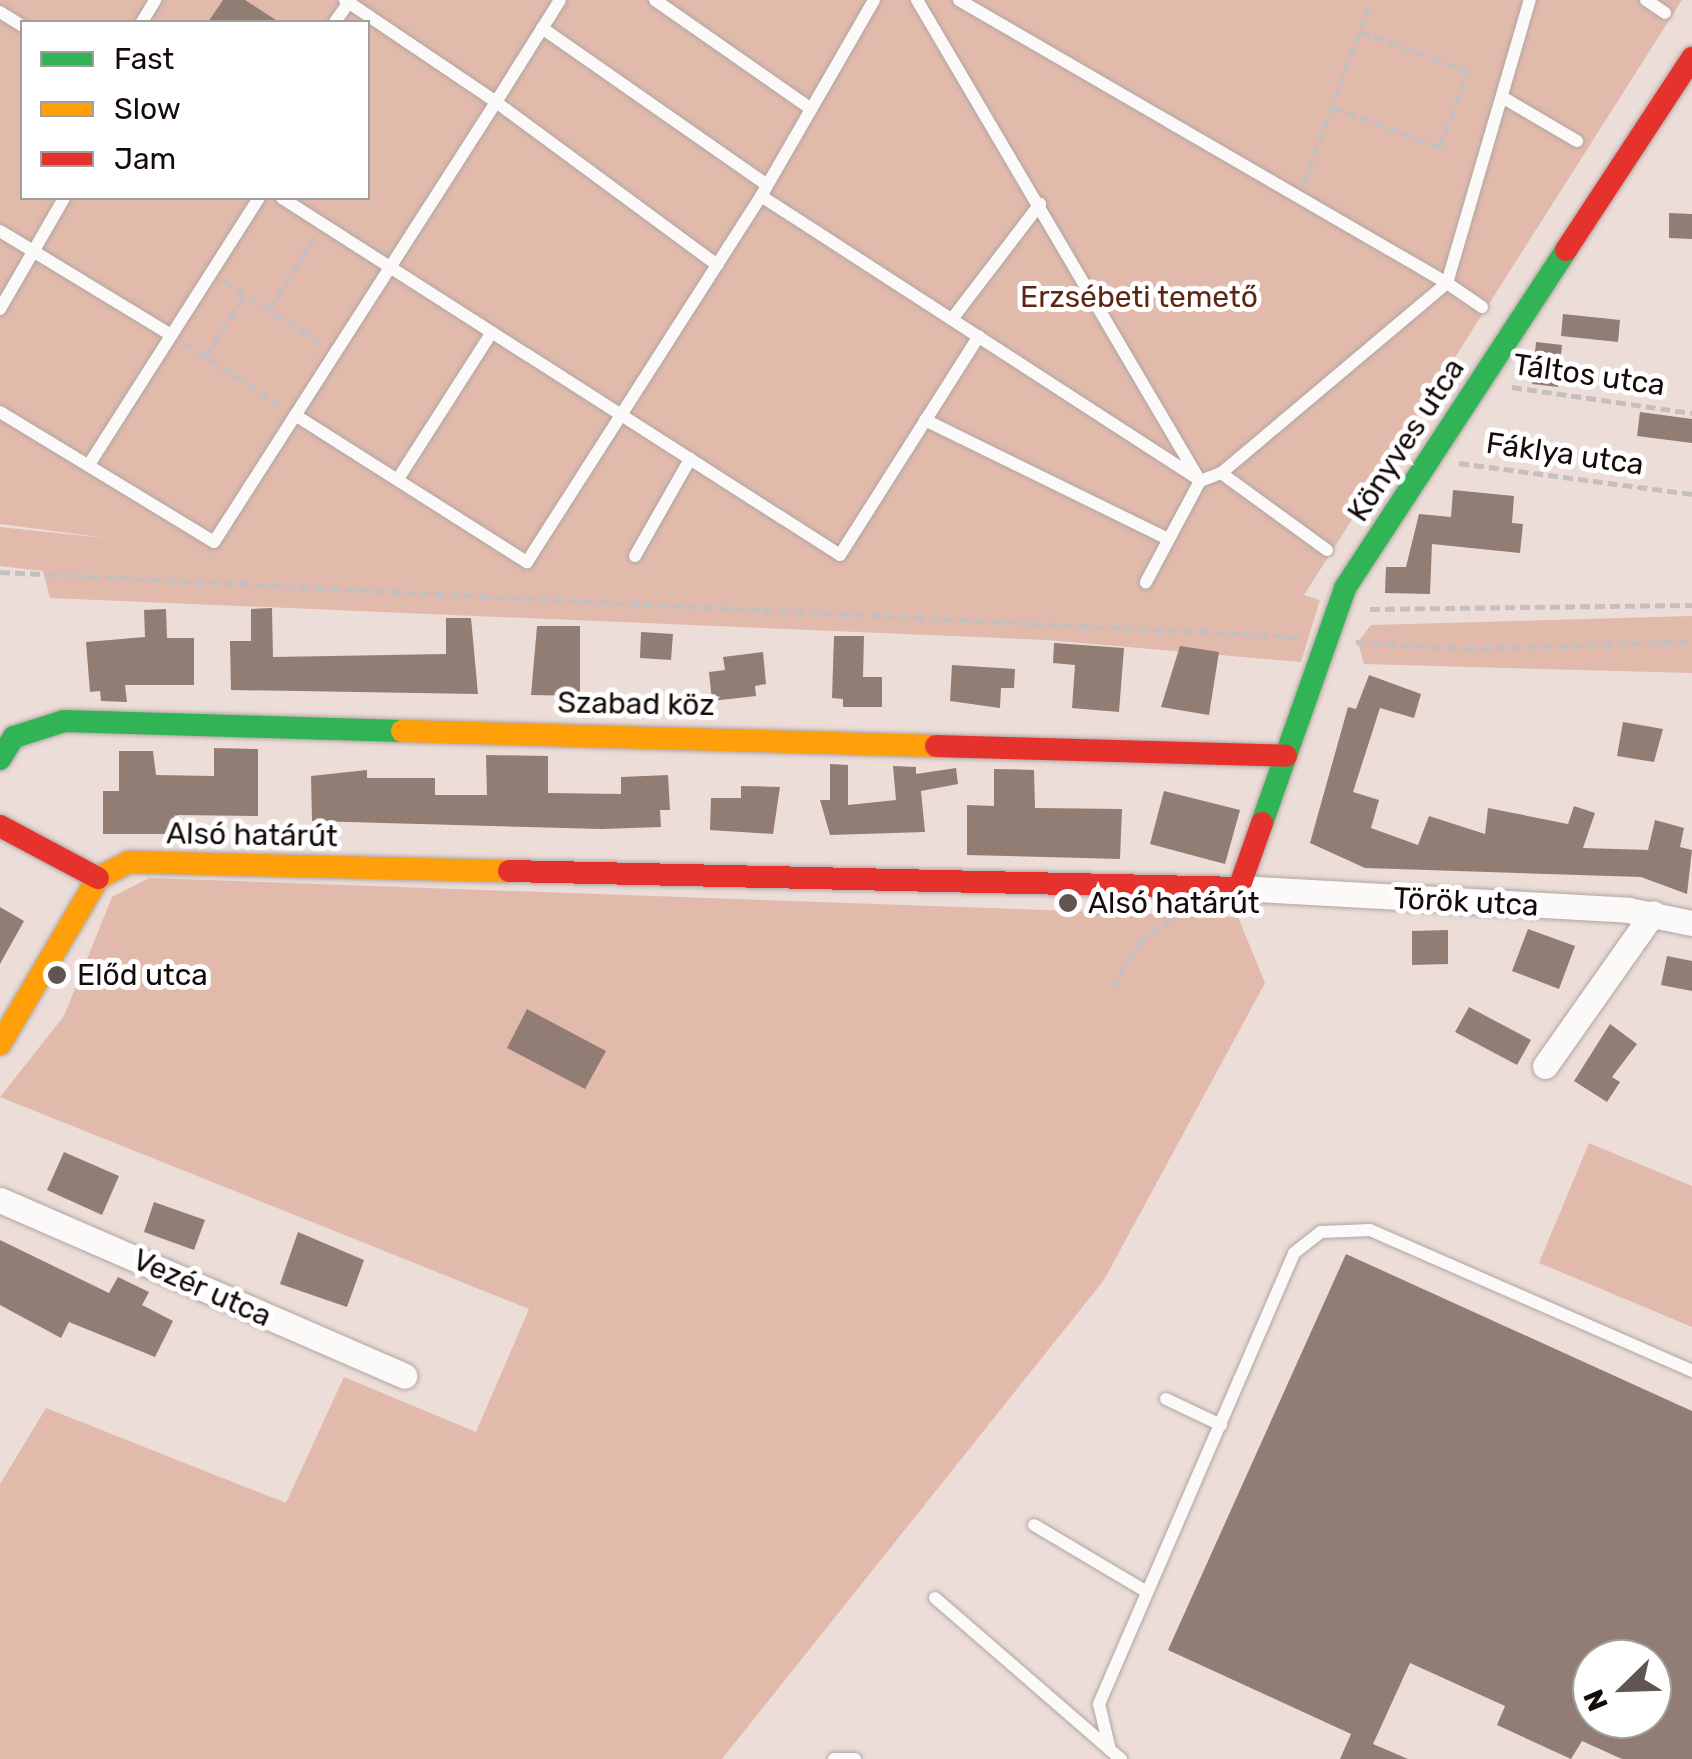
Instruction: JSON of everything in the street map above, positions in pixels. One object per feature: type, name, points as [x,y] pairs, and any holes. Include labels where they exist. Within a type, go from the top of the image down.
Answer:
[{"type":"street","name":"Könyves utca","points":[[1239,888],[1324,640],[1346,588],[1692,58]]},
{"type":"street","name":"Szabad köz","points":[[0,760],[14,737],[64,721],[1286,756]]},
{"type":"street","points":[[0,826],[98,878],[0,1044]]},
{"type":"street","name":"Alsó határút","points":[[98,878],[128,862],[1239,888]]},
{"type":"street","name":"Török utca","points":[[1239,888],[1653,913],[1692,923]]},
{"type":"street","points":[[1544,1066],[1653,913]]},
{"type":"street","name":"Vezér utca","points":[[0,1200],[404,1376]]},
{"type":"lane","points":[[0,412],[90,463],[214,542],[560,0]]},
{"type":"lane","points":[[655,0],[811,109]]},
{"type":"lane","points":[[295,415],[527,562],[764,190],[874,0]]},
{"type":"lane","points":[[917,0],[1200,481]]},
{"type":"lane","points":[[958,0],[1299,195],[1482,307]]},
{"type":"lane","points":[[1146,582],[1166,538],[1200,481],[1221,473],[1447,283],[1530,0]]},
{"type":"lane","points":[[1646,0],[1665,13]]},
{"type":"lane","points":[[347,1],[496,102],[717,265]]},
{"type":"lane","points":[[542,28],[764,190],[1200,481]]},
{"type":"lane","points":[[1502,96],[1577,140]]},
{"type":"lane","points":[[0,308],[63,200]]},
{"type":"lane","points":[[90,463],[258,200]]},
{"type":"lane","points":[[285,200],[840,555],[979,336]]},
{"type":"lane","points":[[952,318],[1040,204]]},
{"type":"lane","points":[[0,231],[171,335]]},
{"type":"lane","points":[[398,479],[492,332]]},
{"type":"lane","points":[[925,420],[1166,538]]},
{"type":"lane","points":[[635,556],[690,458]]},
{"type":"lane","points":[[1221,473],[1327,550]]},
{"type":"lane","points":[[1115,1754],[1099,1704],[1294,1253],[1322,1232],[1345,1227],[1370,1230],[1692,1371]]},
{"type":"lane","points":[[1166,1399],[1220,1425]]},
{"type":"lane","points":[[1034,1525],[1148,1592]]},
{"type":"lane","points":[[935,1598],[1115,1754]]},
{"type":"lane","points":[[834,1759],[856,1759]]},
{"type":"path","points":[[1299,195],[1372,0]]},
{"type":"path","points":[[1332,106],[1440,147],[1468,71],[1360,30]]},
{"type":"path","points":[[269,310],[324,224]]},
{"type":"path","points":[[211,273],[335,352]]},
{"type":"path","points":[[205,357],[245,294]]},
{"type":"path","points":[[171,335],[295,415]]},
{"type":"path","name":"Táltos utca","points":[[1479,383],[1692,413]]},
{"type":"path","name":"Fáklya utca","points":[[1431,459],[1692,494]]},
{"type":"path","points":[[0,572],[420,587],[1467,649],[1692,641]]},
{"type":"path","points":[[1370,609],[1692,604]]},
{"type":"path","points":[[1113,986],[1139,942],[1178,915]]},
{"type":"green space","name":"Erzsébeti temető","points":[[0,0],[1682,0],[1304,595],[1320,600],[1301,662],[1047,640],[50,598],[43,571],[0,566],[0,527],[115,539],[0,524]]},
{"type":"green space","points":[[1692,616],[1692,673],[1364,664],[1358,642],[1371,625]]},
{"type":"green space","points":[[149,878],[1238,917],[1265,983],[1104,1280],[722,1759],[0,1759],[0,1484],[46,1408],[286,1503],[344,1377],[476,1432],[529,1309],[0,1097],[64,1016],[112,897]]},
{"type":"green space","points":[[1589,1143],[1692,1186],[1692,1327],[1539,1263]]},
{"type":"building","points":[[223,0],[245,0],[276,20],[209,20]]},
{"type":"building","points":[[1669,213],[1692,214],[1692,239],[1669,238]]},
{"type":"building","points":[[1563,314],[1620,320],[1618,342],[1561,336]]},
{"type":"building","points":[[1536,342],[1562,345],[1558,387],[1532,384]]},
{"type":"building","points":[[1640,412],[1692,419],[1692,443],[1637,436]]},
{"type":"building","points":[[1453,490],[1514,496],[1512,523],[1523,524],[1520,553],[1432,544],[1430,594],[1385,593],[1386,567],[1406,567],[1419,514],[1451,517]]},
{"type":"building","points":[[272,608],[273,657],[446,654],[446,618],[471,618],[478,694],[231,690],[230,641],[251,641],[251,609]]},
{"type":"building","points":[[166,609],[167,638],[194,638],[194,685],[125,685],[127,702],[101,701],[100,691],[90,692],[86,642],[145,637],[144,610]]},
{"type":"building","points":[[537,626],[580,626],[580,696],[531,695]]},
{"type":"building","points":[[641,632],[673,634],[671,660],[640,658]]},
{"type":"building","points":[[834,636],[864,636],[863,677],[882,677],[882,707],[843,707],[843,699],[832,698]]},
{"type":"building","points":[[1054,643],[1124,648],[1119,712],[1072,708],[1075,665],[1053,663]]},
{"type":"building","points":[[1180,646],[1219,652],[1209,715],[1161,707]]},
{"type":"building","points":[[763,652],[766,684],[755,686],[756,696],[712,701],[709,672],[725,670],[723,657]]},
{"type":"building","points":[[952,665],[1015,669],[1014,688],[1001,688],[1000,708],[950,701]]},
{"type":"building","points":[[1369,675],[1421,694],[1414,718],[1380,708],[1353,792],[1379,800],[1371,828],[1418,845],[1429,816],[1485,834],[1488,808],[1568,824],[1574,806],[1595,813],[1583,848],[1648,850],[1655,820],[1684,828],[1680,847],[1692,850],[1687,894],[1641,877],[1365,868],[1310,843],[1348,707],[1356,709]]},
{"type":"building","points":[[1623,722],[1663,729],[1654,762],[1617,756]]},
{"type":"building","points":[[214,748],[258,749],[258,816],[178,815],[178,834],[103,834],[103,791],[119,791],[119,751],[153,751],[156,775],[214,776]]},
{"type":"building","points":[[486,755],[548,756],[548,793],[621,794],[621,777],[668,775],[670,810],[660,810],[661,827],[601,829],[312,821],[311,776],[367,770],[367,778],[435,778],[435,795],[487,795]]},
{"type":"building","points":[[830,764],[848,765],[848,805],[896,800],[893,766],[916,767],[916,774],[956,768],[958,784],[921,791],[925,832],[830,835],[820,800],[830,800]]},
{"type":"building","points":[[994,769],[1034,770],[1035,808],[1122,809],[1120,859],[967,855],[967,805],[994,806]]},
{"type":"building","points":[[741,786],[780,787],[773,834],[710,830],[711,798],[741,798]]},
{"type":"building","points":[[1164,791],[1240,810],[1225,864],[1150,844]]},
{"type":"building","points":[[0,907],[24,921],[0,964]]},
{"type":"building","points":[[1528,929],[1575,946],[1559,989],[1512,971]]},
{"type":"building","points":[[1448,930],[1448,964],[1412,965],[1412,931]]},
{"type":"building","points":[[1667,956],[1692,961],[1692,991],[1661,985]]},
{"type":"building","points":[[1469,1007],[1531,1040],[1517,1065],[1455,1032]]},
{"type":"building","points":[[527,1009],[606,1051],[585,1089],[507,1048]]},
{"type":"building","points":[[1610,1024],[1637,1044],[1612,1077],[1620,1082],[1607,1102],[1574,1081]]},
{"type":"building","points":[[64,1152],[119,1176],[102,1215],[47,1190]]},
{"type":"building","points":[[154,1202],[205,1220],[194,1250],[144,1232]]},
{"type":"building","points":[[298,1232],[364,1260],[347,1307],[280,1284]]},
{"type":"building","points":[[0,1240],[109,1293],[118,1277],[149,1292],[142,1305],[173,1321],[155,1357],[69,1322],[61,1338],[0,1305]]},
{"type":"building","points":[[1346,1254],[1692,1411],[1692,1759],[1622,1759],[1582,1741],[1571,1759],[1497,1725],[1505,1706],[1410,1663],[1373,1744],[1408,1759],[1340,1759],[1351,1734],[1168,1650]]},
{"type":"traffic: fast","points":[[1262,823],[1345,588],[1566,250]]},
{"type":"traffic: fast","points":[[0,759],[14,737],[64,721],[402,731]]},
{"type":"traffic: slow","points":[[402,731],[936,746]]},
{"type":"traffic: slow","points":[[0,1044],[98,878],[129,862],[509,871]]},
{"type":"traffic: jam","points":[[1566,250],[1692,58]]},
{"type":"traffic: jam","points":[[936,746],[1286,756]]},
{"type":"traffic: jam","points":[[509,871],[1239,888],[1262,823]]},
{"type":"traffic: jam","points":[[0,826],[98,878]]},
{"type":"place","name":"Alsó határút","points":[[1068,903]]},
{"type":"place","name":"Előd utca","points":[[57,975]]}]
